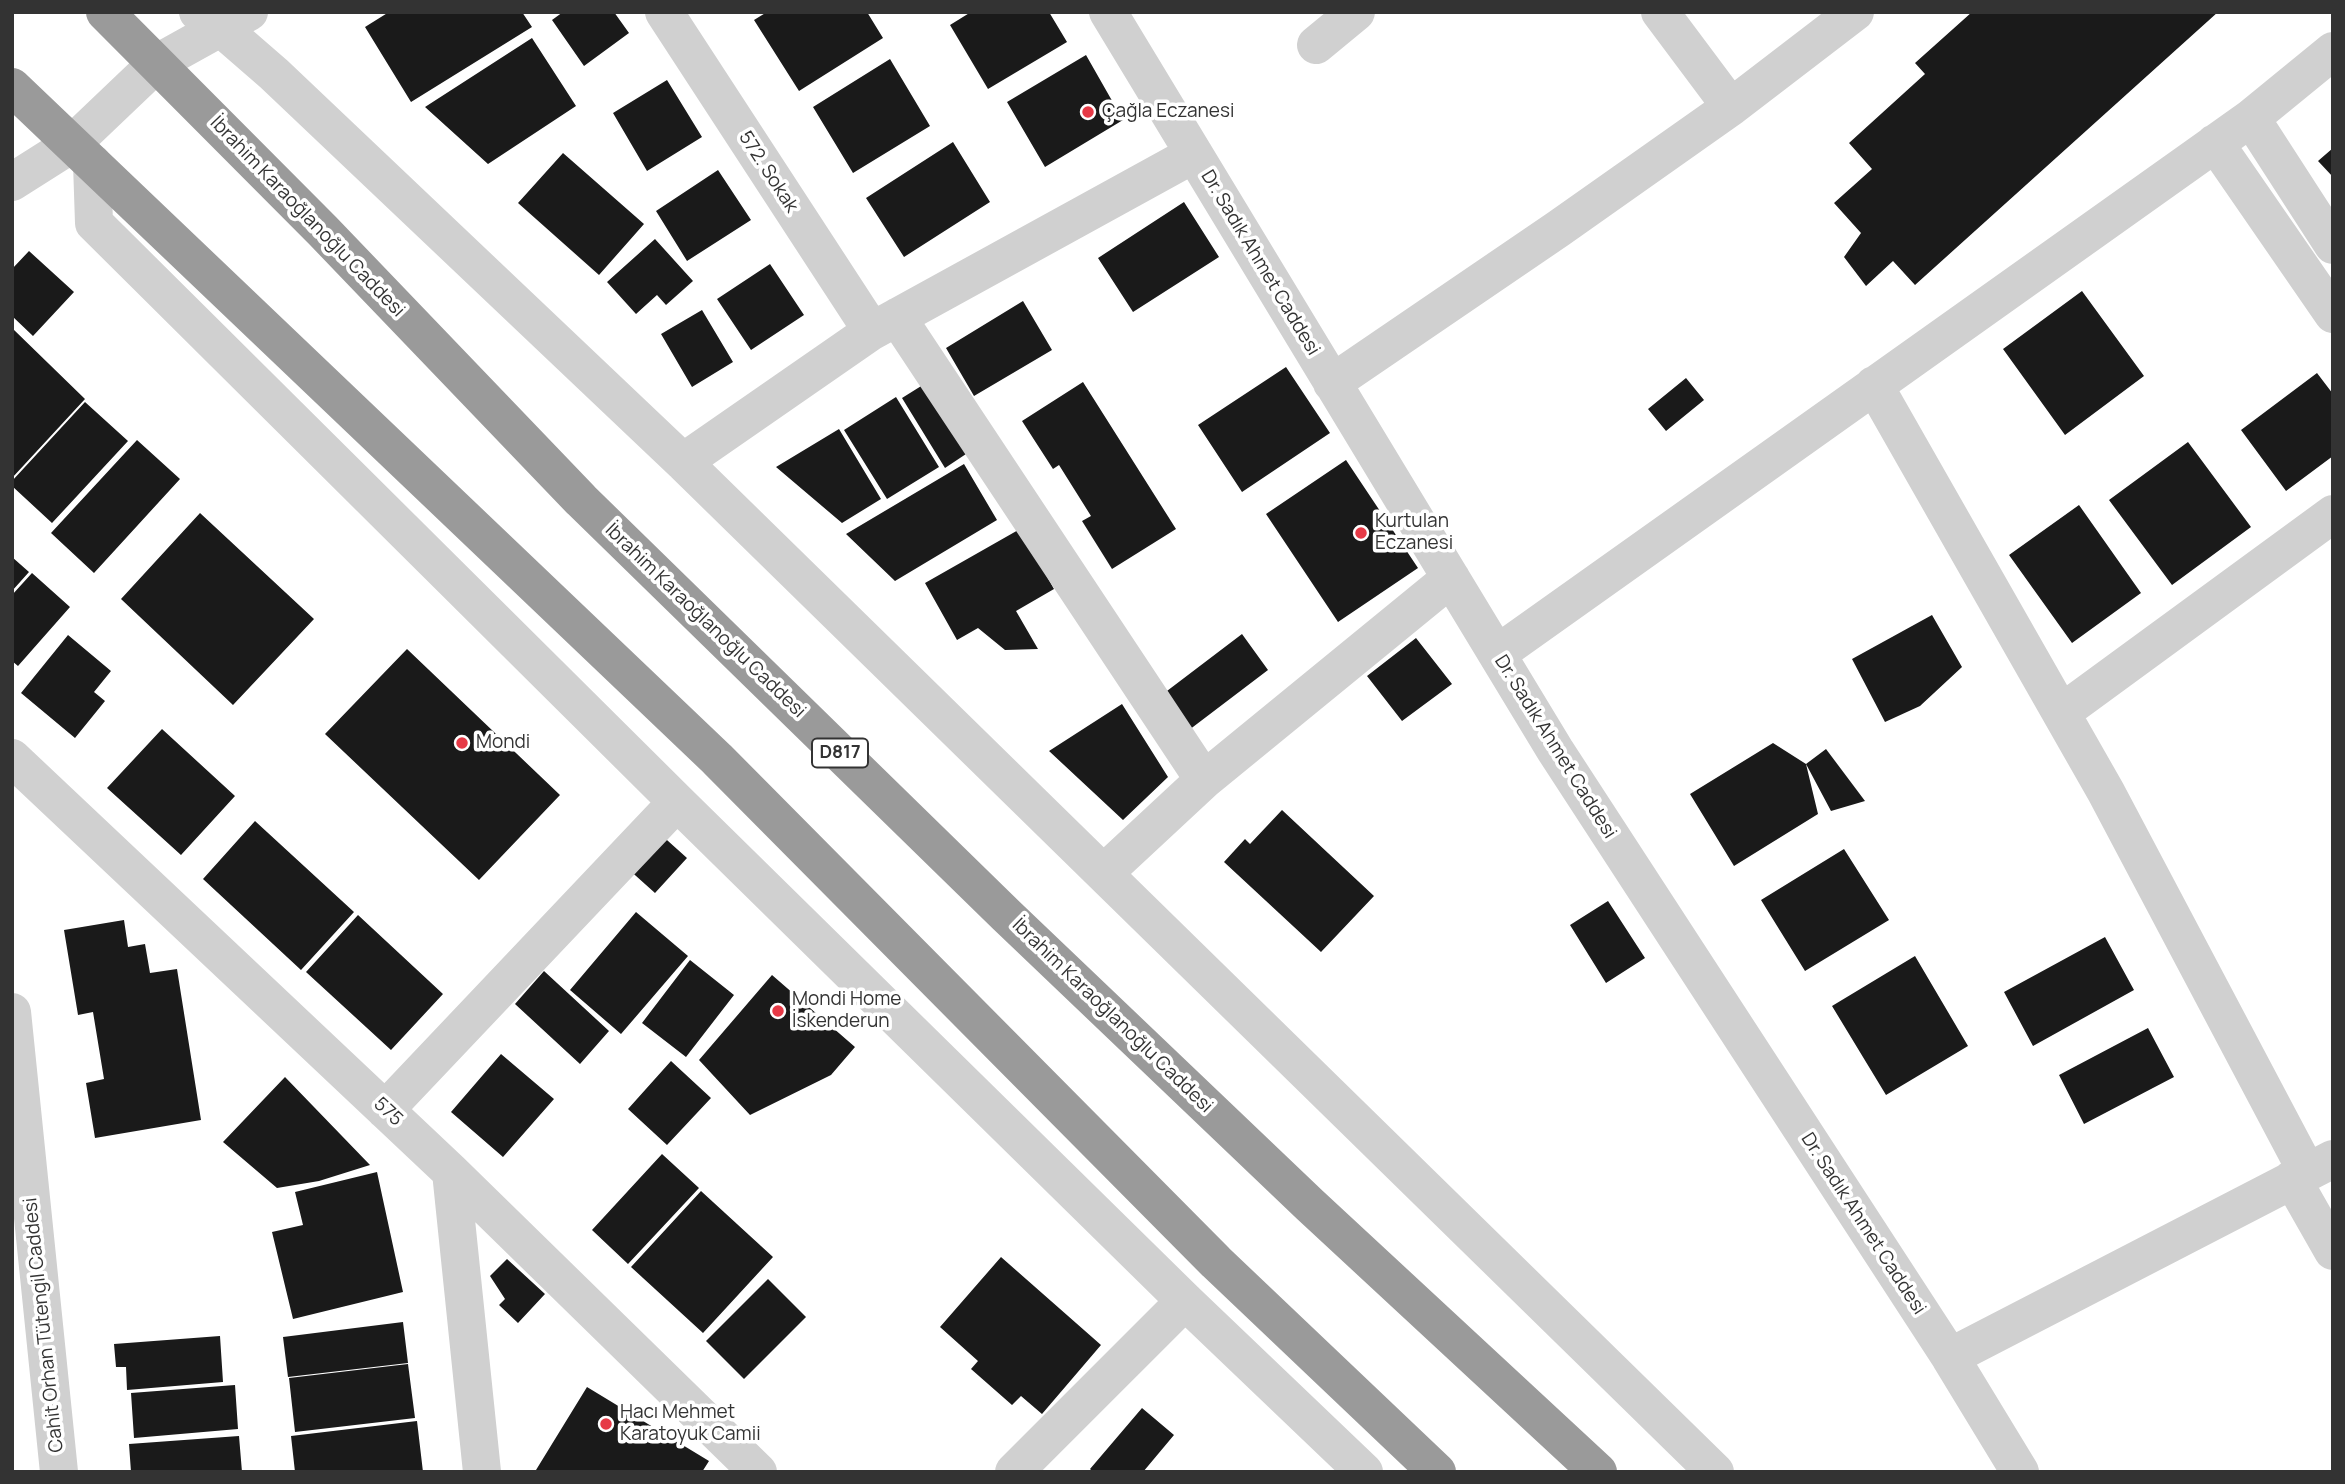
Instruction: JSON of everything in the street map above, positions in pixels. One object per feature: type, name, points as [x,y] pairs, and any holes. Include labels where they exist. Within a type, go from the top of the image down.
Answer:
[{"type":"highway","name":"İbrahim Karaoğlanoğlu Caddesi","points":[[104,12],[157,63],[611,529],[1055,962],[1310,1205],[1598,1472]]},
{"type":"highway","points":[[12,87],[717,759],[1216,1262],[1437,1472]]},
{"type":"street","name":"572. Sokak","points":[[664,12],[1204,780]]},
{"type":"street","name":"Dr. Sadık Ahmet Caddesi","points":[[1108,12],[1562,762],[1950,1357],[2020,1472]]},
{"type":"street","points":[[1316,45],[1356,12]]},
{"type":"street","points":[[1660,12],[1731,107]]},
{"type":"street","points":[[1332,383],[1731,107],[1855,12]]},
{"type":"street","points":[[12,182],[82,153],[157,63],[222,18],[274,74],[683,462],[1715,1472]]},
{"type":"street","points":[[1497,654],[2251,118],[2333,51]]},
{"type":"street","points":[[2251,118],[2333,245]]},
{"type":"street","points":[[2215,143],[2333,314]]},
{"type":"street","points":[[82,153],[94,223],[677,802],[1185,1301],[1364,1472]]},
{"type":"street","points":[[683,462],[884,324],[1194,154]]},
{"type":"street","points":[[1874,385],[2106,792],[2311,1170],[2333,1251]]},
{"type":"street","points":[[2062,713],[2333,514]]},
{"type":"street","points":[[1104,873],[1204,780],[1451,578]]},
{"type":"street","name":"575","points":[[12,758],[451,1172],[758,1472]]},
{"type":"street","points":[[385,1110],[677,802]]},
{"type":"street","name":"Cahit Orhan Tütengil Caddesi","points":[[12,1012],[59,1472]]},
{"type":"street","points":[[1950,1357],[2311,1170]]},
{"type":"street","points":[[451,1172],[482,1472]]},
{"type":"street","points":[[1014,1472],[1185,1301]]},
{"type":"building","points":[[389,12],[522,12],[532,27],[411,102],[365,27]]},
{"type":"building","points":[[563,12],[614,12],[629,33],[584,66],[552,20]]},
{"type":"building","points":[[767,12],[867,12],[883,38],[799,91],[754,20]]},
{"type":"building","points":[[971,12],[1049,12],[1067,42],[988,89],[950,25]]},
{"type":"building","points":[[1972,12],[2218,12],[1915,285],[1893,261],[1866,286],[1844,257],[1861,233],[1834,203],[1872,169],[1849,143],[1925,74],[1915,63]]},
{"type":"building","points":[[532,38],[576,106],[488,164],[425,107]]},
{"type":"building","points":[[1086,55],[1123,120],[1045,167],[1007,102]]},
{"type":"building","points":[[890,59],[930,126],[853,173],[813,107]]},
{"type":"building","points":[[667,80],[702,137],[647,171],[613,113]]},
{"type":"building","points":[[953,142],[990,202],[904,257],[866,198]]},
{"type":"building","points":[[2333,148],[2333,177],[2318,161]]},
{"type":"building","points":[[563,153],[644,224],[599,275],[518,203]]},
{"type":"building","points":[[718,170],[751,220],[687,261],[656,211]]},
{"type":"building","points":[[1184,202],[1219,257],[1133,312],[1098,258]]},
{"type":"building","points":[[655,239],[693,281],[666,305],[657,295],[636,314],[607,282]]},
{"type":"building","points":[[29,251],[74,292],[33,336],[12,316],[12,269]]},
{"type":"building","points":[[770,264],[804,315],[751,350],[717,299]]},
{"type":"building","points":[[2082,291],[2144,376],[2065,435],[2003,349]]},
{"type":"building","points":[[1023,301],[1052,350],[974,396],[946,348]]},
{"type":"building","points":[[702,310],[733,362],[692,387],[661,334]]},
{"type":"building","points":[[12,328],[85,399],[12,478]]},
{"type":"building","points":[[1286,367],[1330,433],[1242,492],[1198,425]]},
{"type":"building","points":[[2317,373],[2333,394],[2333,456],[2286,491],[2241,430]]},
{"type":"building","points":[[1686,378],[1704,400],[1666,431],[1648,409]]},
{"type":"building","points":[[1083,382],[1176,529],[1112,569],[1082,521],[1091,516],[1059,465],[1053,469],[1022,421]]},
{"type":"building","points":[[926,383],[969,452],[945,468],[902,398]]},
{"type":"building","points":[[896,397],[939,467],[887,499],[844,430]]},
{"type":"building","points":[[85,402],[128,441],[52,523],[12,486],[12,481]]},
{"type":"building","points":[[839,429],[881,499],[842,523],[776,467]]},
{"type":"building","points":[[137,440],[180,479],[94,573],[51,533]]},
{"type":"building","points":[[2188,442],[2251,527],[2172,585],[2109,500]]},
{"type":"building","points":[[1346,460],[1418,568],[1338,622],[1266,514]]},
{"type":"building","points":[[964,464],[997,520],[895,581],[846,534]]},
{"type":"building","points":[[2079,505],[2141,593],[2072,643],[2009,555]]},
{"type":"building","points":[[200,513],[314,619],[233,705],[121,599]]},
{"type":"building","points":[[1020,529],[1054,589],[1016,611],[1038,649],[1005,650],[978,628],[957,640],[925,583]]},
{"type":"building","points":[[12,557],[29,572],[12,591]]},
{"type":"building","points":[[32,573],[70,607],[18,666],[12,661],[12,595]]},
{"type":"building","points":[[1932,615],[1962,667],[1920,706],[1885,722],[1852,659]]},
{"type":"building","points":[[1242,634],[1268,670],[1189,730],[1163,694]]},
{"type":"building","points":[[68,635],[111,671],[94,692],[105,701],[75,738],[21,693]]},
{"type":"building","points":[[1416,638],[1452,684],[1402,721],[1367,676]]},
{"type":"building","points":[[407,649],[560,795],[479,880],[325,734]]},
{"type":"building","points":[[1122,704],[1168,777],[1123,820],[1049,751]]},
{"type":"building","points":[[162,729],[235,796],[181,855],[107,788]]},
{"type":"building","points":[[1773,743],[1806,764],[1818,814],[1734,866],[1690,794]]},
{"type":"building","points":[[1826,749],[1865,801],[1831,811],[1806,764]]},
{"type":"building","points":[[1282,810],[1374,896],[1321,952],[1224,862],[1245,839],[1250,844]]},
{"type":"building","points":[[255,821],[354,912],[301,970],[203,879]]},
{"type":"building","points":[[658,832],[687,858],[655,893],[626,867]]},
{"type":"building","points":[[1844,849],[1889,920],[1805,971],[1761,900]]},
{"type":"building","points":[[1608,901],[1645,958],[1606,983],[1570,925]]},
{"type":"building","points":[[636,912],[688,956],[621,1034],[570,990]]},
{"type":"building","points":[[358,915],[443,994],[391,1050],[306,972]]},
{"type":"building","points":[[124,920],[128,947],[145,944],[150,973],[177,969],[201,1120],[95,1138],[86,1083],[104,1079],[93,1012],[78,1015],[64,930]]},
{"type":"building","points":[[2105,937],[2134,990],[2033,1046],[2004,992]]},
{"type":"building","points":[[1915,956],[1968,1046],[1886,1095],[1832,1006]]},
{"type":"building","points":[[690,960],[734,995],[686,1057],[642,1023]]},
{"type":"building","points":[[544,971],[609,1031],[580,1064],[515,1004]]},
{"type":"building","name":"Mondi Home İskenderun","points":[[772,975],[855,1047],[831,1075],[750,1115],[699,1060]]},
{"type":"building","points":[[2148,1028],[2174,1077],[2084,1124],[2059,1075]]},
{"type":"building","points":[[501,1054],[554,1099],[503,1157],[451,1112]]},
{"type":"building","points":[[671,1061],[711,1098],[667,1145],[628,1109]]},
{"type":"building","points":[[285,1077],[370,1165],[319,1181],[277,1188],[223,1142]]},
{"type":"building","points":[[662,1154],[699,1188],[628,1264],[592,1230]]},
{"type":"building","points":[[377,1172],[403,1292],[293,1319],[272,1232],[303,1225],[295,1192]]},
{"type":"building","points":[[701,1191],[773,1257],[703,1333],[631,1267]]},
{"type":"building","points":[[1001,1257],[1101,1345],[1042,1414],[1021,1396],[1012,1405],[971,1369],[978,1361],[940,1327]]},
{"type":"building","points":[[507,1259],[545,1294],[518,1323],[499,1305],[505,1299],[490,1276]]},
{"type":"building","points":[[768,1279],[806,1317],[744,1379],[706,1341]]},
{"type":"building","points":[[403,1322],[408,1363],[288,1377],[283,1337]]},
{"type":"building","points":[[220,1336],[223,1382],[127,1390],[126,1367],[116,1367],[114,1344]]},
{"type":"building","points":[[408,1364],[415,1418],[295,1432],[289,1378]]},
{"type":"building","points":[[235,1385],[238,1429],[134,1438],[131,1393]]},
{"type":"building","name":"Hacı Mehmet Karatoyuk Camii","points":[[587,1387],[709,1461],[702,1472],[536,1470]]},
{"type":"building","points":[[1142,1408],[1174,1435],[1143,1472],[1093,1472],[1090,1469]]},
{"type":"building","points":[[417,1421],[423,1472],[295,1472],[291,1436]]},
{"type":"building","points":[[239,1436],[242,1472],[131,1472],[129,1444]]},
{"type":"place","name":"Çağla Eczanesi","points":[[1088,112]]},
{"type":"place","name":"Kurtulan Eczanesi","points":[[1361,533]]},
{"type":"place","name":"Mondi","points":[[462,743]]},
{"type":"place","name":"Mondi Home İskenderun","points":[[778,1011]]},
{"type":"place","name":"Hacı Mehmet Karatoyuk Camii","points":[[606,1424]]}]
